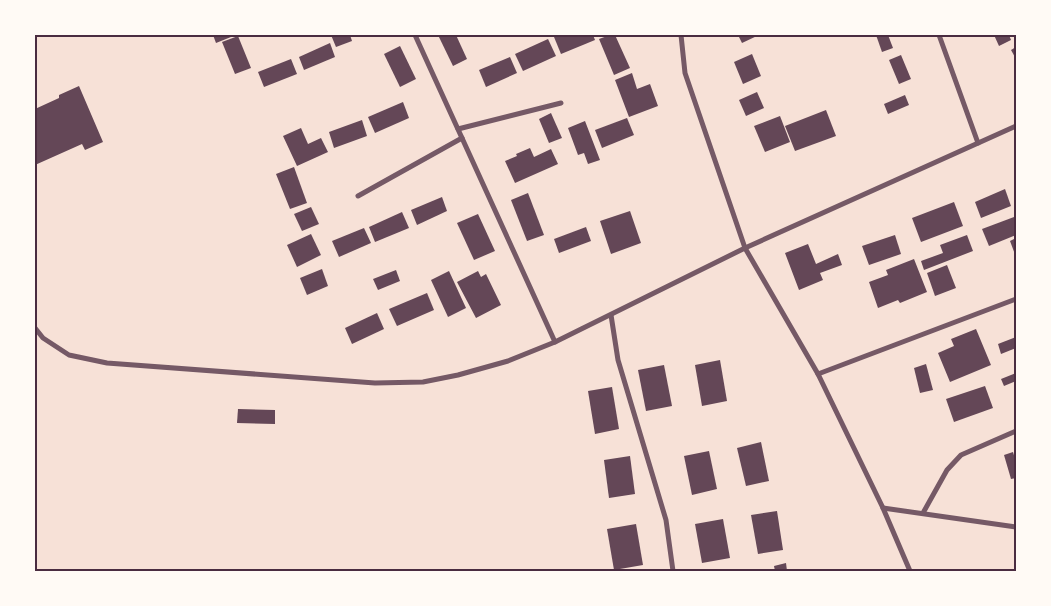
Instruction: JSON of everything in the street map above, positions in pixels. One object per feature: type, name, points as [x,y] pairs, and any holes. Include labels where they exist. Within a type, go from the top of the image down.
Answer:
[{"type":"street","points":[[415,35],[555,342]]},
{"type":"street","points":[[681,35],[686,73],[745,248],[818,374],[883,508],[910,571]]},
{"type":"street","points":[[939,35],[978,143]]},
{"type":"street","points":[[458,129],[560,103]]},
{"type":"street","points":[[35,328],[43,338],[68,355],[107,364],[375,383],[422,382],[458,375],[508,361],[555,342],[745,248],[1016,126]]},
{"type":"street","points":[[358,196],[462,138]]},
{"type":"street","points":[[818,374],[1016,299]]},
{"type":"street","points":[[611,315],[618,360],[666,520],[672,571]]},
{"type":"street","points":[[923,513],[947,470],[961,455],[1016,431]]},
{"type":"street","points":[[883,508],[1016,527]]},
{"type":"building","points":[[213,35],[236,35],[216,43]]},
{"type":"building","points":[[331,35],[350,35],[352,41],[336,47]]},
{"type":"building","points":[[438,35],[456,35],[467,59],[453,66]]},
{"type":"building","points":[[558,35],[593,35],[595,40],[561,54],[554,37]]},
{"type":"building","points":[[615,35],[630,68],[614,75],[599,39]]},
{"type":"building","points":[[738,35],[759,35],[742,43]]},
{"type":"building","points":[[876,35],[888,35],[893,48],[882,52]]},
{"type":"building","points":[[994,35],[1009,35],[1011,40],[999,46]]},
{"type":"building","points":[[238,36],[251,68],[235,74],[222,42]]},
{"type":"building","points":[[548,39],[556,56],[523,71],[515,54]]},
{"type":"building","points":[[330,43],[335,57],[304,70],[299,57]]},
{"type":"building","points":[[400,46],[416,79],[400,87],[384,54]]},
{"type":"building","points":[[1016,47],[1016,59],[1011,50]]},
{"type":"building","points":[[752,54],[761,76],[743,84],[734,62]]},
{"type":"building","points":[[901,55],[911,79],[899,84],[889,60]]},
{"type":"building","points":[[510,57],[517,73],[486,87],[479,70]]},
{"type":"building","points":[[291,59],[297,74],[264,87],[258,72]]},
{"type":"building","points":[[632,73],[637,89],[650,84],[658,106],[629,117],[615,80]]},
{"type":"building","points":[[79,86],[103,142],[85,150],[82,144],[35,165],[35,109]]},
{"type":"building","points":[[757,92],[764,108],[746,116],[739,100]]},
{"type":"building","points":[[905,95],[909,105],[888,114],[884,104]]},
{"type":"building","points":[[403,102],[409,118],[375,133],[368,117]]},
{"type":"building","points":[[826,110],[836,136],[795,151],[785,126]]},
{"type":"building","points":[[551,113],[562,138],[549,143],[539,119]]},
{"type":"building","points":[[780,116],[790,142],[765,152],[754,126]]},
{"type":"building","points":[[627,118],[634,135],[602,148],[595,130]]},
{"type":"building","points":[[362,120],[367,136],[334,148],[329,132]]},
{"type":"building","points":[[585,121],[600,160],[588,164],[584,153],[578,155],[568,128]]},
{"type":"building","points":[[301,128],[308,144],[321,138],[328,152],[297,166],[283,136]]},
{"type":"building","points":[[530,148],[534,157],[551,149],[558,164],[515,183],[505,161]]},
{"type":"building","points":[[294,167],[307,203],[290,209],[276,174]]},
{"type":"building","points":[[1005,189],[1011,206],[981,218],[975,202]]},
{"type":"building","points":[[528,193],[544,235],[527,241],[511,200]]},
{"type":"building","points":[[442,197],[447,211],[417,225],[411,210]]},
{"type":"building","points":[[954,202],[963,226],[921,242],[912,218]]},
{"type":"building","points":[[311,207],[319,224],[302,231],[294,214]]},
{"type":"building","points":[[630,211],[641,243],[611,254],[600,221]]},
{"type":"building","points":[[402,212],[409,228],[375,242],[369,227]]},
{"type":"building","points":[[478,214],[495,251],[474,260],[457,223]]},
{"type":"building","points":[[1014,217],[1016,235],[989,246],[982,229]]},
{"type":"building","points":[[586,227],[591,241],[559,253],[554,239]]},
{"type":"building","points":[[364,228],[371,243],[339,257],[332,241]]},
{"type":"building","points":[[311,234],[321,255],[297,267],[287,245]]},
{"type":"building","points":[[895,235],[901,254],[869,265],[862,246]]},
{"type":"building","points":[[967,235],[973,251],[924,270],[921,261],[943,253],[940,245]]},
{"type":"building","points":[[1016,238],[1016,257],[1010,241]]},
{"type":"building","points":[[808,244],[816,264],[838,254],[842,265],[820,273],[823,280],[799,290],[785,253]]},
{"type":"building","points":[[914,259],[927,292],[900,303],[898,300],[878,308],[869,282],[888,275],[886,270]]},
{"type":"building","points":[[947,265],[956,288],[935,296],[927,273]]},
{"type":"building","points":[[322,269],[328,286],[307,295],[300,278]]},
{"type":"building","points":[[396,270],[400,281],[378,290],[373,279]]},
{"type":"building","points":[[449,271],[466,308],[448,317],[431,280]]},
{"type":"building","points":[[478,271],[481,277],[486,274],[501,305],[476,318],[457,282]]},
{"type":"building","points":[[427,293],[434,310],[397,326],[389,309]]},
{"type":"building","points":[[377,313],[384,329],[352,344],[345,328]]},
{"type":"building","points":[[976,329],[991,365],[950,382],[938,353],[954,346],[951,339]]},
{"type":"building","points":[[1016,337],[1016,348],[1001,354],[998,344]]},
{"type":"building","points":[[720,360],[727,401],[702,406],[695,365]]},
{"type":"building","points":[[926,364],[933,390],[920,393],[914,368]]},
{"type":"building","points":[[664,365],[672,406],[646,411],[638,370]]},
{"type":"building","points":[[1016,373],[1016,381],[1004,386],[1001,379]]},
{"type":"building","points":[[985,386],[993,408],[954,422],[946,399]]},
{"type":"building","points":[[612,387],[619,429],[595,434],[588,391]]},
{"type":"building","points":[[238,409],[275,410],[275,424],[237,423]]},
{"type":"building","points":[[761,442],[769,481],[746,486],[737,448]]},
{"type":"building","points":[[709,451],[717,489],[692,495],[684,456]]},
{"type":"building","points":[[1013,452],[1016,462],[1016,478],[1011,479],[1004,455]]},
{"type":"building","points":[[630,456],[635,494],[609,498],[604,460]]},
{"type":"building","points":[[777,511],[783,550],[758,554],[751,515]]},
{"type":"building","points":[[723,519],[730,558],[702,563],[695,524]]},
{"type":"building","points":[[636,524],[643,565],[614,570],[607,529]]},
{"type":"building","points":[[786,563],[787,571],[775,571],[774,566]]}]
